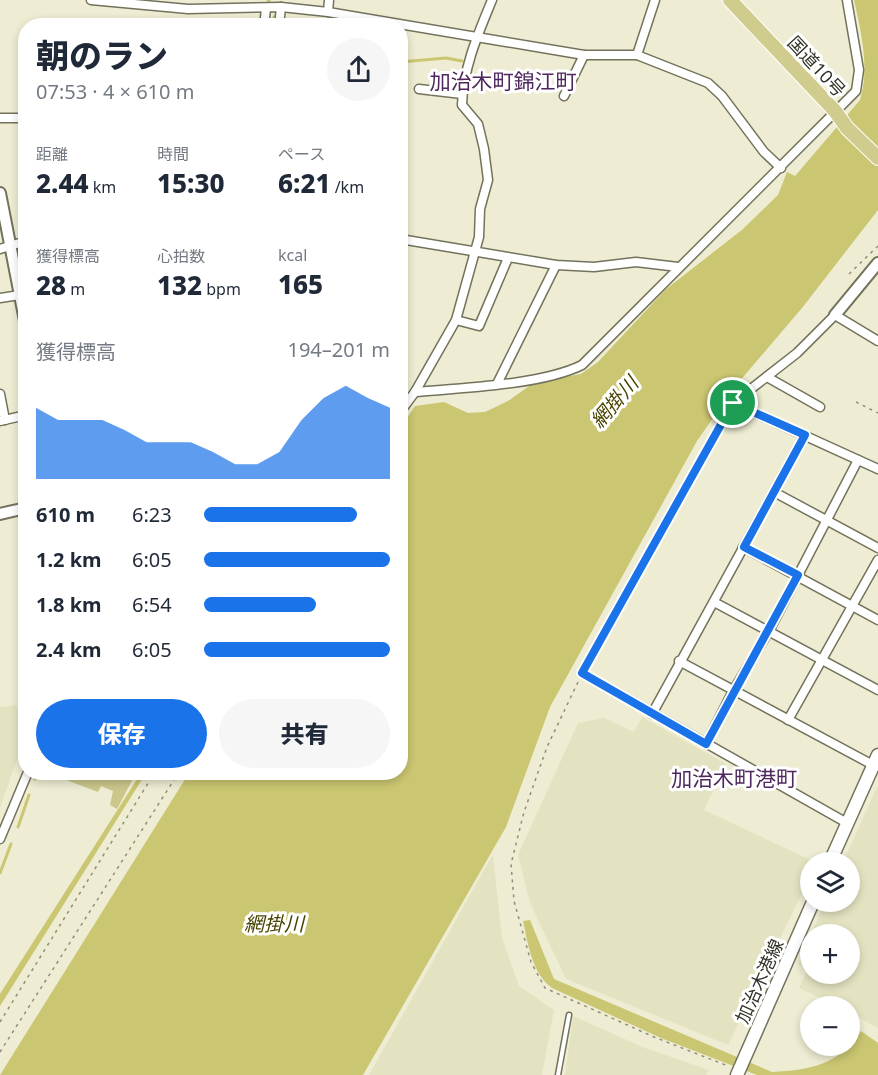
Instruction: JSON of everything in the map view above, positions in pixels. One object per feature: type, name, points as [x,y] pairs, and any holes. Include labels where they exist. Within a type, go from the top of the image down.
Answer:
[{"type":"highway","name":"国道10号","points":[[730,0],[878,158]]},
{"type":"main road","points":[[834,852],[876,760]]},
{"type":"main road","name":"加治木港線","points":[[736,1072],[809,912]]},
{"type":"street","points":[[92,0],[266,9],[280,7],[364,18]]},
{"type":"street","points":[[328,12],[329,0]]},
{"type":"street","points":[[408,401],[456,320],[476,254],[480,209],[488,180],[478,124],[462,105],[462,94],[469,59],[492,0]]},
{"type":"street","points":[[637,55],[655,0]]},
{"type":"street","points":[[415,392],[497,384],[568,372],[582,365],[678,267],[837,114],[856,91],[858,80],[848,0]]},
{"type":"street","points":[[279,18],[280,7]]},
{"type":"street","points":[[265,18],[266,9]]},
{"type":"street","points":[[408,25],[584,55],[637,55],[708,83],[722,96],[764,152],[781,168]]},
{"type":"street","points":[[564,96],[584,55]]},
{"type":"street","points":[[418,89],[462,94]]},
{"type":"street","points":[[0,118],[18,118]]},
{"type":"street","points":[[0,193],[4,248],[18,284]]},
{"type":"street","points":[[408,241],[476,254],[556,265],[594,267],[636,262],[678,267]]},
{"type":"street","points":[[456,320],[479,326],[508,258]]},
{"type":"street","points":[[847,823],[582,673],[733,403],[797,353],[835,315],[878,263]]},
{"type":"street","points":[[497,384],[556,265]]},
{"type":"street","points":[[0,298],[18,295]]},
{"type":"street","points":[[835,315],[878,341]]},
{"type":"street","points":[[767,377],[820,407]]},
{"type":"street","points":[[0,394],[3,421],[18,417]]},
{"type":"street","points":[[733,403],[878,469]]},
{"type":"street","points":[[652,714],[679,661],[714,602],[805,435]]},
{"type":"street","points":[[706,744],[733,691],[769,631],[858,459]]},
{"type":"street","points":[[774,492],[878,548]]},
{"type":"street","points":[[0,514],[18,510]]},
{"type":"street","points":[[744,547],[878,620]]},
{"type":"street","points":[[788,720],[878,560]]},
{"type":"street","points":[[714,602],[878,690]]},
{"type":"street","points":[[679,661],[788,720],[876,760]]},
{"type":"street","points":[[0,839],[25,780]]},
{"type":"lane","points":[[558,1075],[569,1015]]},
{"type":"path","points":[[849,274],[878,246]]},
{"type":"path","points":[[856,402],[878,413]]},
{"type":"path","points":[[582,673],[547,747],[524,812],[513,854],[514,901],[531,962],[545,988],[736,1072]]},
{"type":"path","points":[[0,1022],[150,780]]},
{"type":"path","points":[[0,1052],[174,780]]},
{"type":"shaded area","points":[[16,705],[18,757],[0,807],[0,707]]},
{"type":"shaded area","points":[[642,717],[726,764],[704,810],[800,855],[800,897],[728,1045],[566,979],[530,903],[518,855],[578,723],[604,718],[634,732]]},
{"type":"shaded area","points":[[66,780],[132,780],[117,809],[110,805],[113,791],[101,786],[98,792]]},
{"type":"shaded area","points":[[878,785],[878,1028],[860,1018],[860,996],[816,996],[799,988],[801,984],[860,984],[860,924],[816,924],[821,912],[860,912],[860,852],[848,852]]},
{"type":"shaded area","points":[[493,854],[502,938],[519,986],[554,1010],[542,1075],[369,1075]]},
{"type":"shaded area","points":[[573,1016],[645,1048],[709,1070],[706,1075],[565,1075]]},
{"type":"water","name":"網掛川","points":[[854,0],[878,0],[878,210],[802,308],[733,389],[697,441],[550,707],[506,827],[363,1075],[0,1075],[185,780],[408,780],[408,416],[415,406],[444,402],[468,413],[485,412],[508,401],[535,382],[581,374],[598,362],[665,290],[743,229],[778,195],[787,172],[795,176],[860,100],[864,76],[862,37]]},
{"type":"water","points":[[137,780],[142,780],[0,1006],[0,994]]},
{"type":"water","points":[[530,920],[554,979],[772,1072],[811,1067],[836,1056],[860,1056],[861,1031],[878,1043],[878,1075],[757,1075],[661,1038],[552,988],[545,982],[535,966],[523,921]]},
{"type":"waterway","points":[[408,61],[446,58],[462,61]]},
{"type":"waterway","points":[[18,827],[29,795]]},
{"type":"waterway","points":[[0,873],[11,844]]},
{"type":"district","name":"加治木町錦江町","points":[[503,81]]},
{"type":"district","name":"加治木町港町","points":[[734,778]]},
{"type":"route","points":[[733,403],[805,435],[744,547],[798,575],[706,744],[582,673],[733,403]]}]
